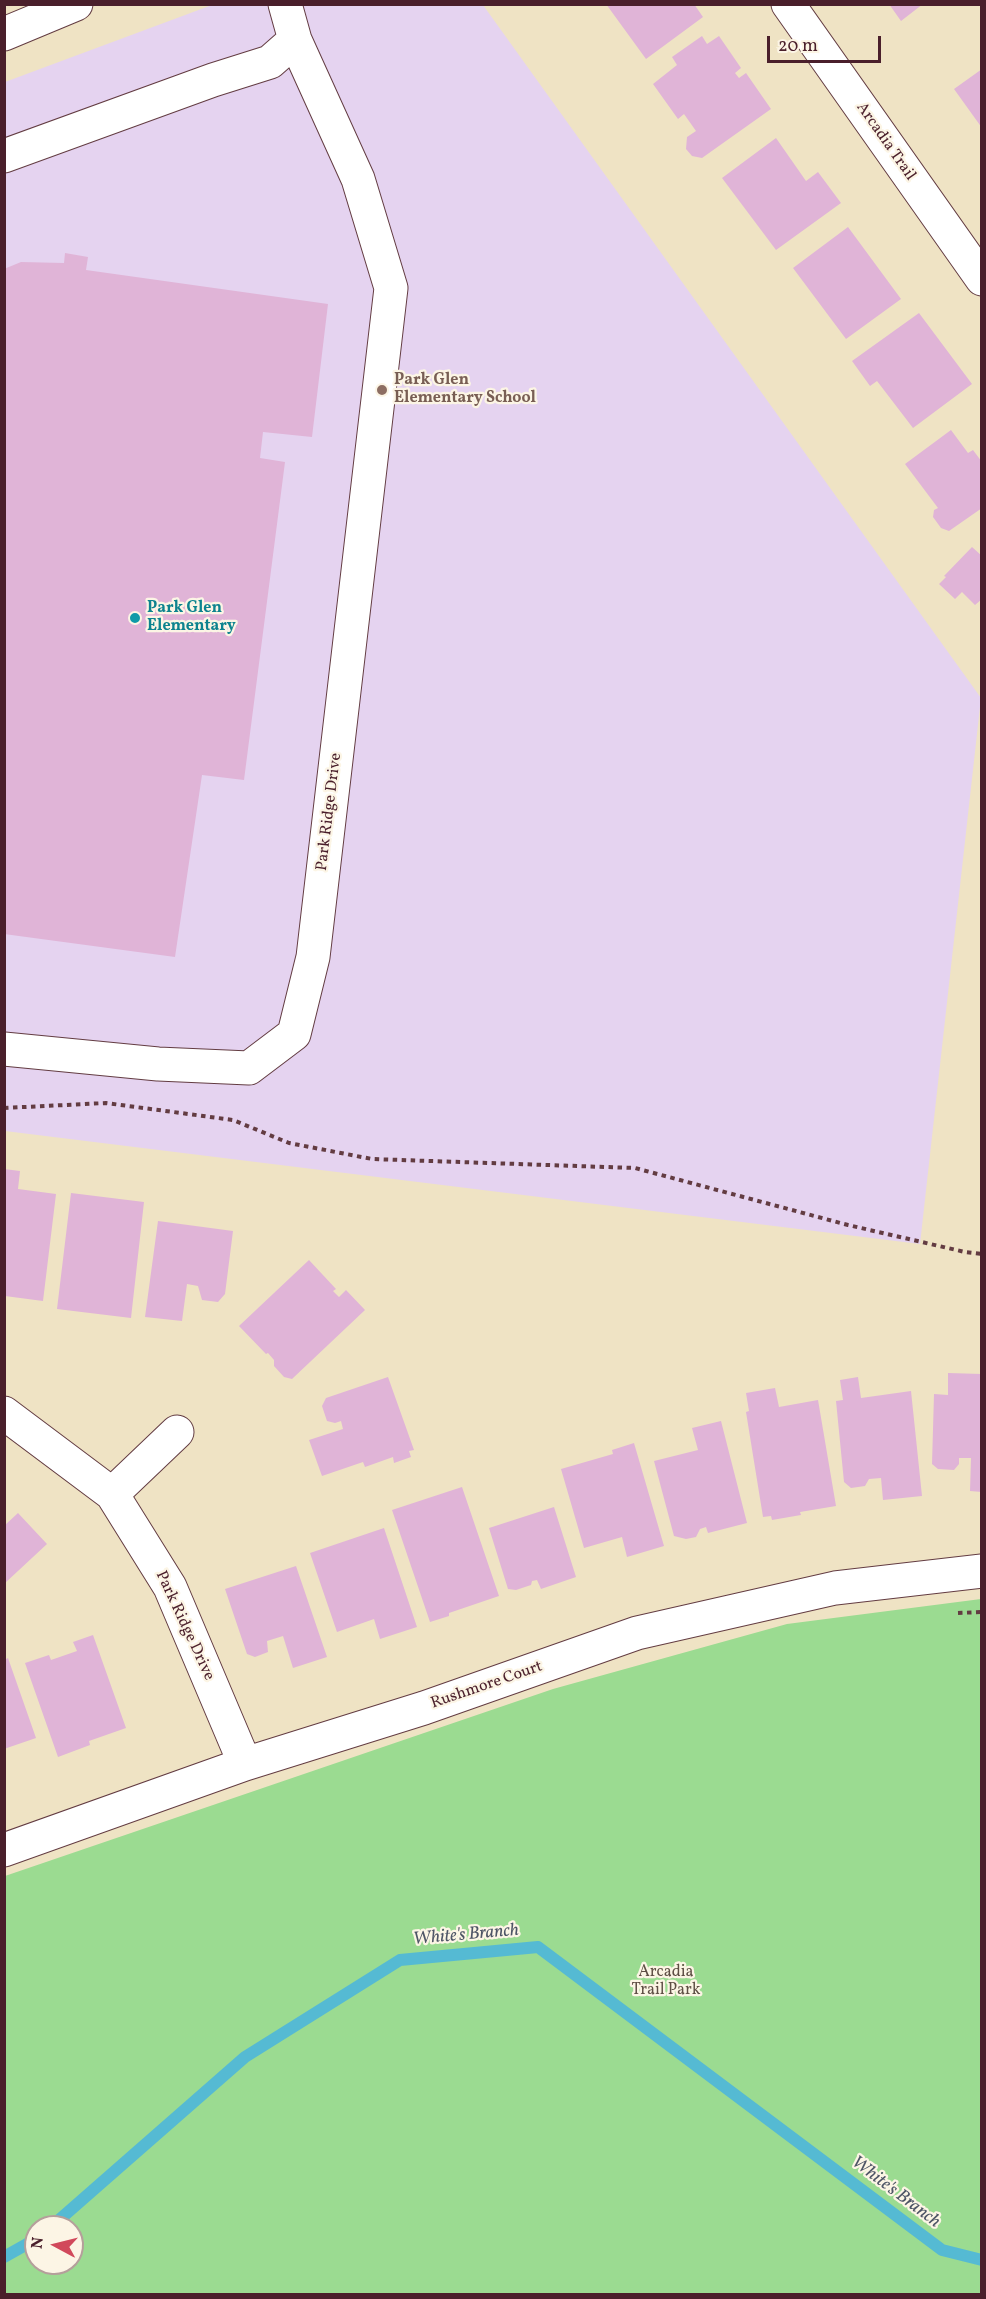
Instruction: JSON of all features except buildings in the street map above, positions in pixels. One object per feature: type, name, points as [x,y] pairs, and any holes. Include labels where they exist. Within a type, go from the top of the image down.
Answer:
[{"type":"street","points":[[4,34],[76,4]]},
{"type":"street","points":[[4,156],[213,80],[270,62],[295,40],[285,4]]},
{"type":"street","name":"Arcadia Trail","points":[[788,4],[971,244],[981,279]]},
{"type":"street","name":"Park Ridge Drive","points":[[4,1049],[158,1064],[249,1068],[294,1034],[313,957],[391,288],[358,179],[295,40]]},
{"type":"street","name":"Park Ridge Drive","points":[[4,1413],[112,1494],[170,1587],[245,1764]]},
{"type":"street","points":[[112,1494],[177,1432]]},
{"type":"street","name":"Rushmore Court","points":[[4,1850],[245,1764],[424,1708],[637,1633],[835,1588],[981,1571]]},
{"type":"path","points":[[4,1108],[106,1103],[233,1120],[289,1143],[372,1159],[635,1168],[848,1225],[981,1254]]},
{"type":"path","points":[[958,1613],[981,1612]]},
{"type":"shaded area","name":"Park Glen Elementary School","points":[[212,5],[483,5],[981,698],[920,1244],[5,1131],[5,82]]},
{"type":"green space","name":"Arcadia Trail Park","points":[[981,1599],[981,2294],[5,2294],[5,1876],[553,1689],[787,1624]]},
{"type":"waterway","name":"White's Branch","points":[[65,2215],[245,2057],[400,1960],[538,1947],[942,2250],[982,2260]]},
{"type":"waterway","name":"White's Branch","points":[[4,2257],[24,2246]]},
{"type":"place","name":"Park Glen Elementary School","points":[[382,390]]},
{"type":"place","name":"Park Glen Elementary","points":[[135,618]]}]
